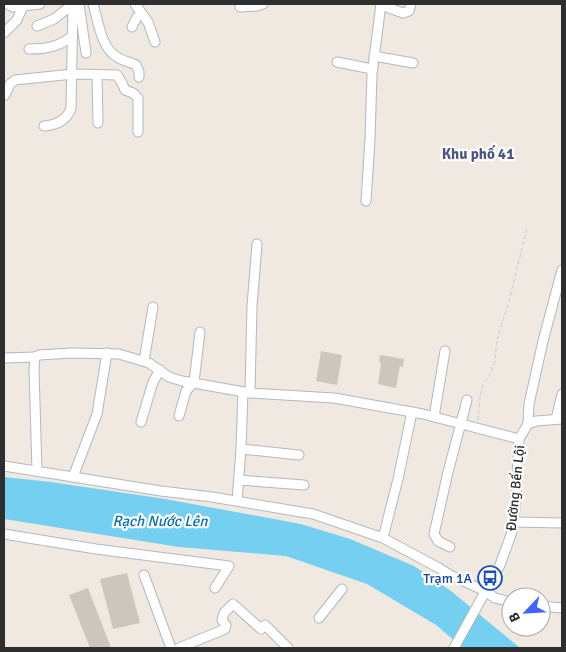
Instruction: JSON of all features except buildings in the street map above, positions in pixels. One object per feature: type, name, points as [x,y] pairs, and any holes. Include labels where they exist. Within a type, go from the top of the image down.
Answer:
[{"type":"street","points":[[9,5],[14,7],[40,4]]},
{"type":"street","points":[[37,26],[54,19],[73,4]]},
{"type":"street","points":[[44,126],[59,122],[68,116],[71,108],[73,4]]},
{"type":"street","points":[[79,4],[86,53]]},
{"type":"street","points":[[93,4],[105,42],[111,52],[118,58],[136,65],[139,77]]},
{"type":"street","points":[[135,4],[148,22],[155,42]]},
{"type":"street","points":[[240,7],[263,4]]},
{"type":"street","points":[[366,201],[372,69],[381,4],[403,13],[409,11],[411,4]]},
{"type":"street","points":[[4,33],[17,20],[23,6]]},
{"type":"street","points":[[132,27],[137,17],[142,14]]},
{"type":"street","points":[[29,49],[47,49],[64,43],[72,36]]},
{"type":"street","points":[[374,56],[414,63]]},
{"type":"street","points":[[337,62],[372,69]]},
{"type":"street","points":[[5,95],[10,84],[15,80],[73,74],[117,76],[125,90],[133,93],[138,98],[138,132]]},
{"type":"street","points":[[97,75],[98,123]]},
{"type":"street","points":[[238,501],[257,244]]},
{"type":"street","points":[[562,270],[529,404],[528,424],[536,421],[559,419],[562,394]]},
{"type":"street","points":[[144,361],[153,308]]},
{"type":"street","points":[[179,416],[186,391],[194,382],[200,332]]},
{"type":"street","points":[[434,417],[445,351]]},
{"type":"street","points":[[4,358],[72,353],[119,354],[149,363],[169,377],[246,392],[334,398],[424,414],[519,439]]},
{"type":"street","points":[[73,477],[97,414],[107,353]]},
{"type":"street","points":[[35,357],[37,471]]},
{"type":"street","points":[[141,422],[154,382],[160,370]]},
{"type":"street","points":[[450,547],[438,541],[434,534],[467,400]]},
{"type":"street","points":[[383,538],[412,412]]},
{"type":"street","name":"Đường Bến Lội","points":[[454,647],[500,565],[512,532],[519,439],[528,424]]},
{"type":"street","points":[[241,449],[299,455]]},
{"type":"street","points":[[4,466],[160,492],[238,501],[314,514],[383,538],[450,575],[501,600]]},
{"type":"street","points":[[239,480],[304,486]]},
{"type":"street","points":[[513,522],[562,523]]},
{"type":"street","points":[[4,534],[96,550],[229,566],[215,588]]},
{"type":"street","points":[[144,575],[172,648]]},
{"type":"street","points":[[320,618],[342,589]]},
{"type":"street","points":[[179,648],[224,629],[226,625],[222,620],[224,613],[232,604],[262,629],[265,625],[288,648]]},
{"type":"path","points":[[477,428],[480,396],[484,382],[493,367],[497,340],[509,301],[526,228]]},
{"type":"water","name":"Rạch Nước Lên","points":[[4,477],[165,499],[301,524],[350,539],[414,566],[451,591],[501,632],[501,637],[507,637],[520,648],[463,648],[436,625],[367,584],[286,556],[179,547],[4,519]]},
{"type":"place","name":"Trạm 1A","points":[[490,578]]},
{"type":"district","name":"Khu phố 41","points":[[478,154]]}]
